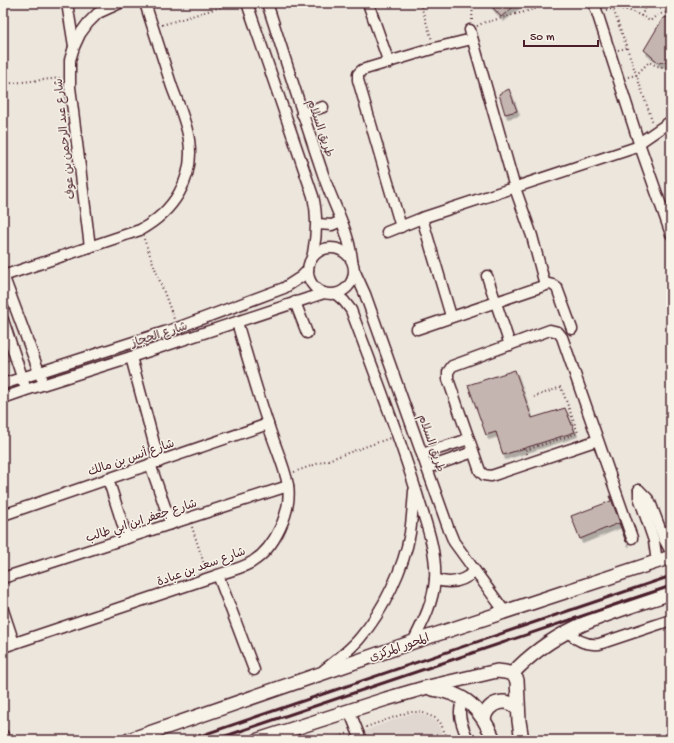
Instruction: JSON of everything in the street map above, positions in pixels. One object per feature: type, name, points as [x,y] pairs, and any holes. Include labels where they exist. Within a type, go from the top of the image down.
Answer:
[{"type":"main road","name":"المحور المركزى","points":[[129,740],[413,642],[671,557]]},
{"type":"main road","points":[[512,674],[538,650],[585,622],[671,593]]},
{"type":"main road","points":[[258,740],[349,710],[424,688],[498,671],[512,674],[517,680],[518,709],[522,740]]},
{"type":"main road","points":[[424,688],[452,693],[464,699],[484,718],[494,740]]},
{"type":"main road","points":[[484,718],[488,710],[498,702],[503,701],[512,704],[518,709]]},
{"type":"street","points":[[67,3],[74,47]]},
{"type":"street","name":"شارع عبد الرحمن بن عوف","points":[[90,247],[70,77],[70,60],[80,34],[88,23],[98,13],[120,3]]},
{"type":"street","points":[[43,384],[3,276],[140,230],[152,223],[163,215],[180,193],[189,167],[189,139],[145,3]]},
{"type":"street","points":[[247,3],[316,208],[317,224],[315,246],[308,270],[310,282],[324,293],[336,294],[342,292],[351,284],[355,272],[352,260],[348,255],[336,249],[323,250],[312,258]]},
{"type":"street","name":"طريق السلام","points":[[267,3],[324,179],[349,242],[352,260]]},
{"type":"street","points":[[368,3],[388,63]]},
{"type":"street","points":[[596,8],[671,234]]},
{"type":"street","points":[[401,227],[357,76],[360,71],[435,48],[472,33],[515,188],[532,236],[546,285]]},
{"type":"street","points":[[302,114],[324,107]]},
{"type":"street","points":[[387,232],[422,218],[515,188],[640,144],[671,122]]},
{"type":"street","points":[[422,218],[451,316]]},
{"type":"street","points":[[317,224],[332,225],[341,221]]},
{"type":"street","name":"شارع الحجاز","points":[[3,384],[177,328],[284,288],[301,277],[308,270]]},
{"type":"street","name":"طريق السلام","points":[[355,272],[365,294],[445,522],[454,542],[505,612]]},
{"type":"street","points":[[487,276],[510,345]]},
{"type":"street","points":[[417,329],[451,316],[546,285],[553,285],[557,288],[572,329]]},
{"type":"street","name":"شارع الحجاز","points":[[3,398],[324,293]]},
{"type":"street","points":[[336,294],[351,310],[398,436],[415,487],[432,549],[435,579],[430,607],[413,642]]},
{"type":"street","points":[[295,302],[307,333]]},
{"type":"street","points":[[3,320],[26,390]]},
{"type":"street","name":"شارع سعد بن عبادة","points":[[3,647],[214,577],[252,562],[268,547],[276,536],[284,517],[288,497],[288,486],[237,322]]},
{"type":"street","points":[[598,440],[492,476],[486,476],[480,471],[473,452],[448,379],[448,372],[452,366],[550,330],[556,330],[561,334],[598,440],[632,538]]},
{"type":"street","points":[[131,357],[155,463],[171,524]]},
{"type":"street","name":"شارع أنس بن مالك","points":[[3,515],[268,424]]},
{"type":"street","points":[[422,454],[469,439]]},
{"type":"street","points":[[427,468],[473,452]]},
{"type":"street","points":[[108,479],[126,538]]},
{"type":"street","name":"شارع جعفر ابن ابي طالب","points":[[3,578],[288,486]]},
{"type":"street","points":[[314,677],[341,657],[361,637],[390,591],[402,561],[410,534],[415,487]]},
{"type":"street","points":[[657,562],[654,541],[641,504],[639,490],[650,502],[664,539],[671,552]]},
{"type":"street","points":[[435,579],[445,582],[456,582],[467,578],[475,571]]},
{"type":"street","points":[[214,577],[254,670]]},
{"type":"street","points":[[3,610],[14,643]]},
{"type":"street","points":[[568,631],[581,642],[599,644],[671,620]]},
{"type":"street","points":[[464,699],[460,706],[460,714],[468,740]]},
{"type":"street","points":[[349,710],[361,740]]},
{"type":"street","points":[[3,735],[5,740]]},
{"type":"path","points":[[153,27],[234,3]]},
{"type":"path","points":[[420,3],[435,48]]},
{"type":"path","points":[[472,33],[471,17],[474,3]]},
{"type":"path","points":[[472,33],[483,23],[557,3]]},
{"type":"path","points":[[611,3],[656,132]]},
{"type":"path","points":[[642,16],[648,3]]},
{"type":"path","points":[[596,8],[622,8],[650,21],[657,15],[671,11]]},
{"type":"path","points":[[610,52],[627,48]]},
{"type":"path","points":[[636,74],[649,62],[657,66],[670,67],[671,79]]},
{"type":"path","points":[[3,84],[70,77]]},
{"type":"path","points":[[140,230],[177,328]]},
{"type":"path","points":[[530,463],[526,450],[578,433],[561,387],[534,397]]},
{"type":"path","points":[[286,476],[398,436]]},
{"type":"path","points":[[188,518],[214,577]]},
{"type":"path","points":[[327,740],[409,712],[417,711],[425,713],[440,722],[448,740]]},
{"type":"shaded area","points":[[3,339],[10,360],[3,362]]},
{"type":"shaded area","points":[[417,713],[437,722],[445,740],[340,740],[410,714]]},
{"type":"building","points":[[489,3],[518,3],[501,17]]},
{"type":"building","points":[[671,17],[671,60],[659,63],[644,50],[663,18]]},
{"type":"building","points":[[509,89],[517,111],[505,114],[499,94]]},
{"type":"building","points":[[515,370],[532,418],[565,408],[575,432],[503,455],[496,432],[486,435],[468,385]]},
{"type":"building","points":[[610,496],[627,542],[619,523],[580,539],[571,516],[611,501]]},
{"type":"railway","points":[[188,740],[671,576]]},
{"type":"railway","points":[[214,740],[671,586]]}]
